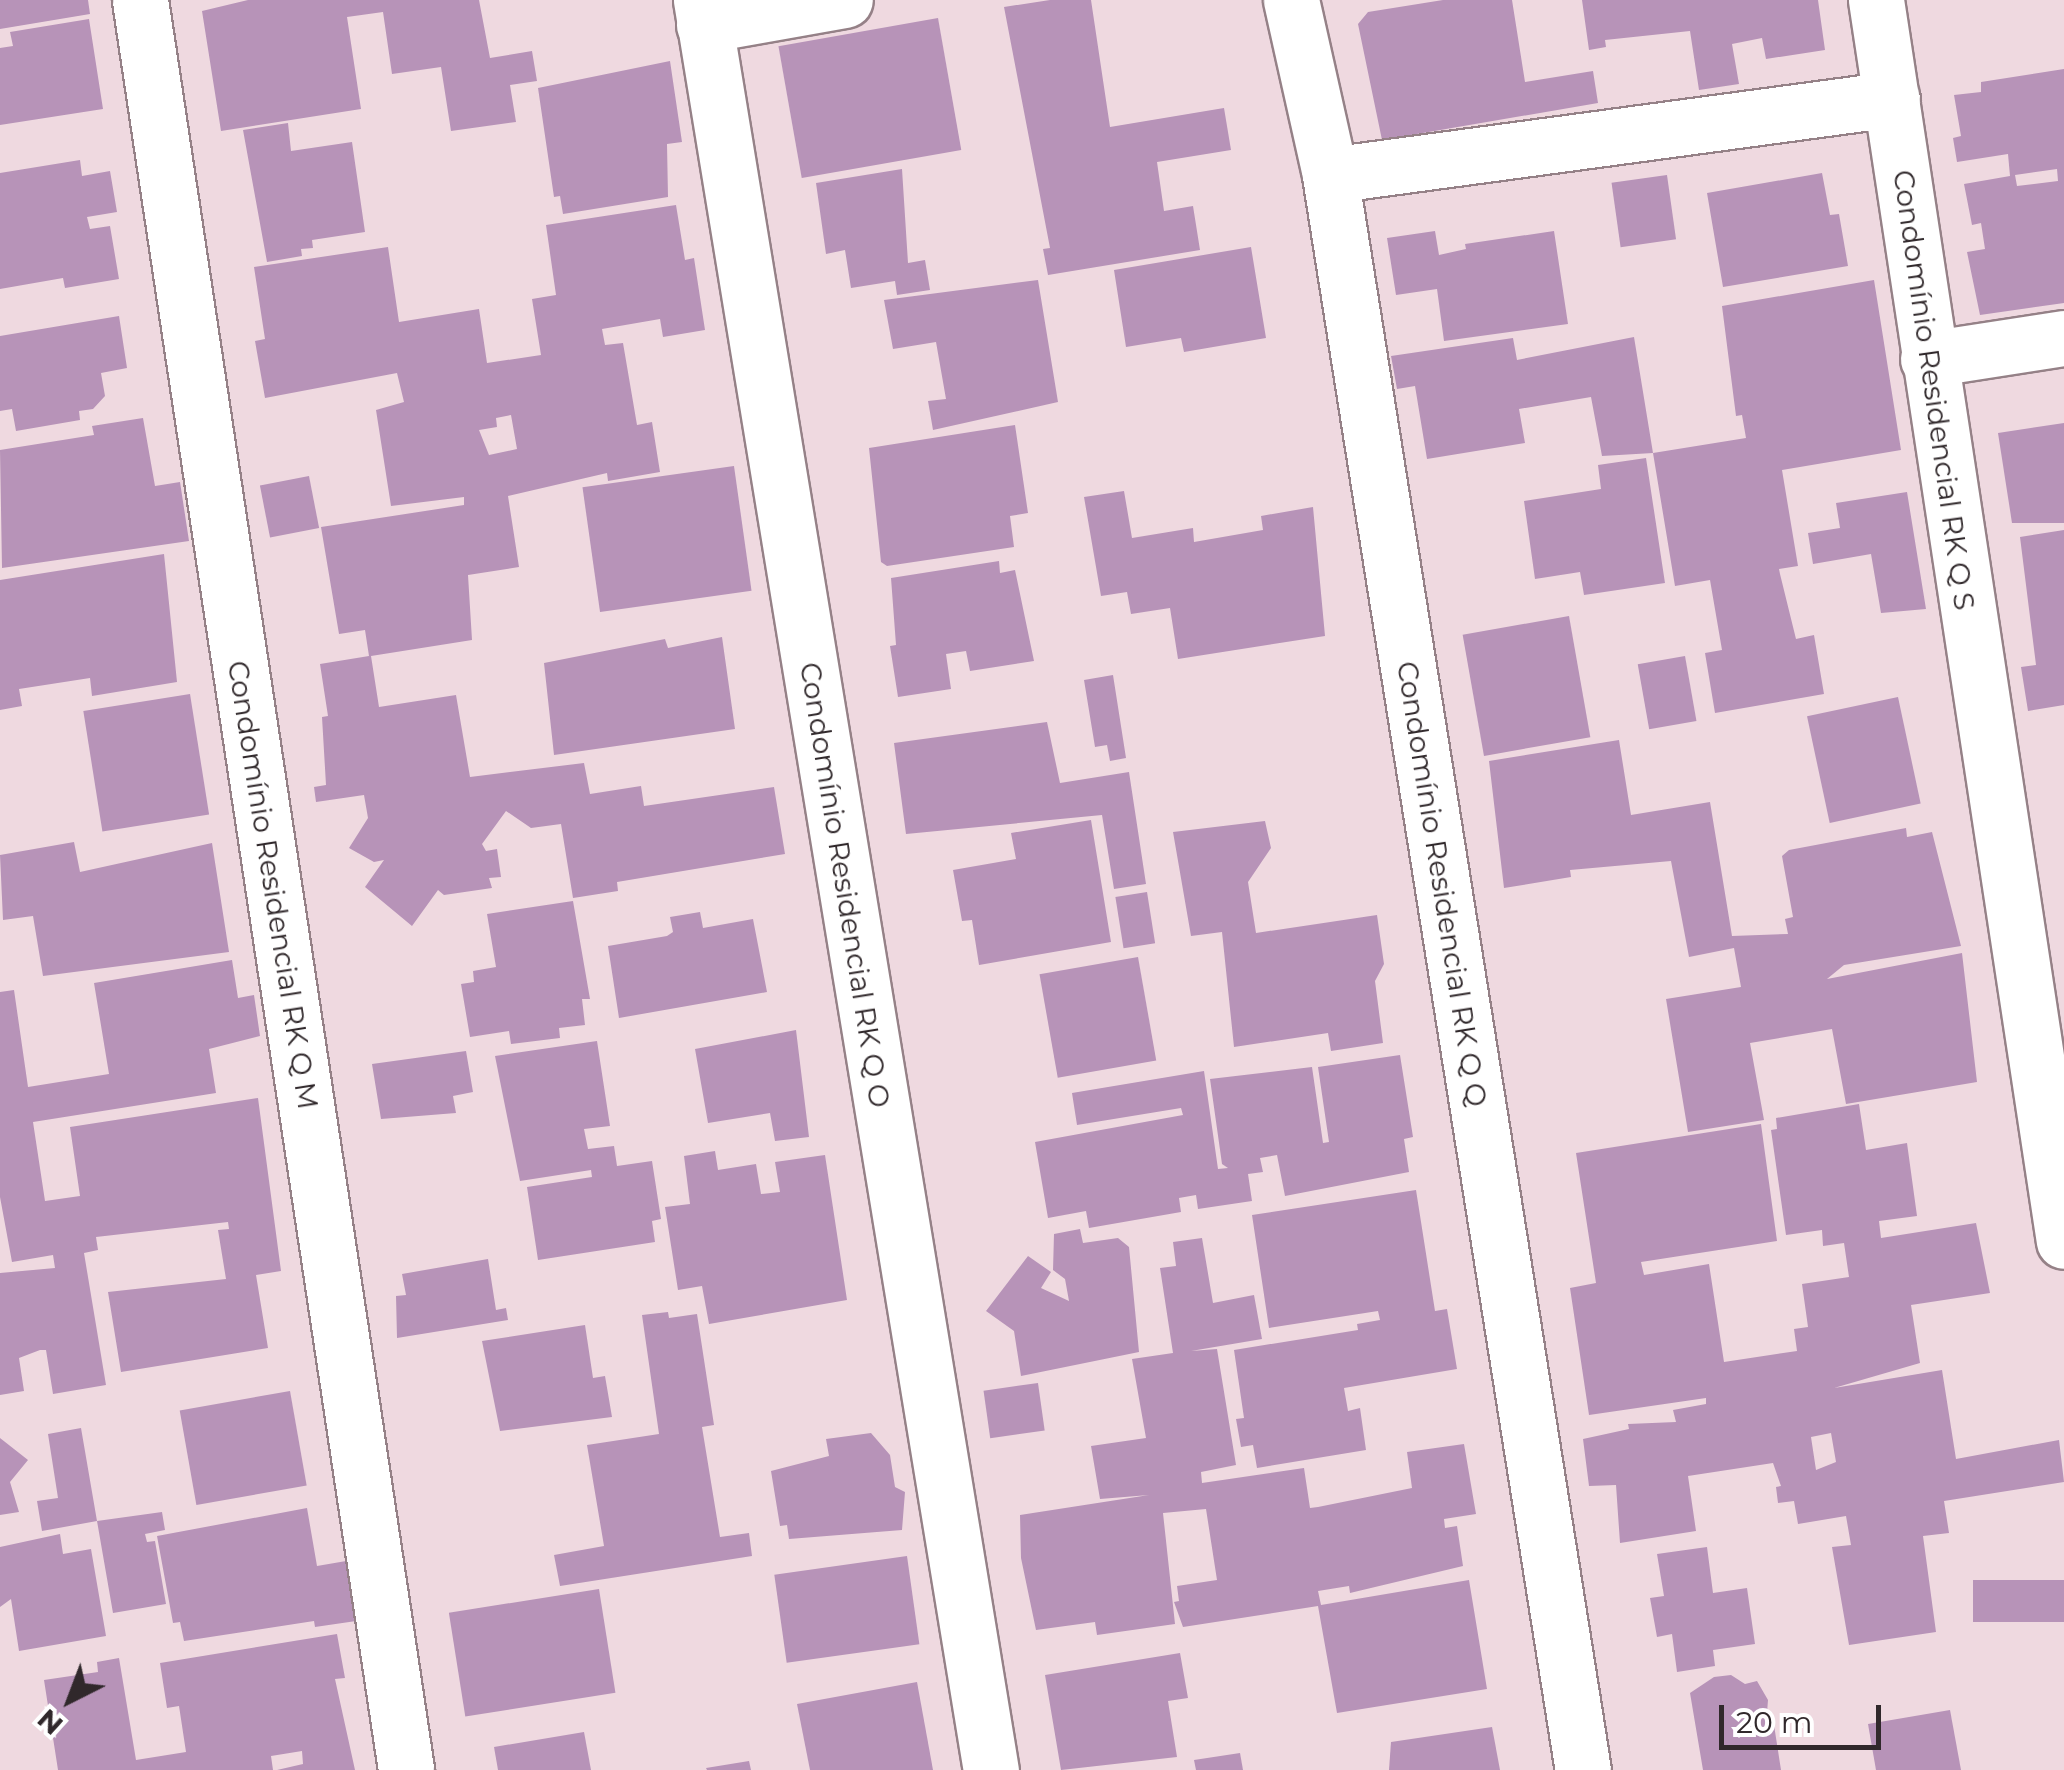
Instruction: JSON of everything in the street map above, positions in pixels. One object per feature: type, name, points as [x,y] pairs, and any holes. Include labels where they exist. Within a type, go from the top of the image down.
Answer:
[{"type":"street","name":"Condomínio Residencial RK Q M","points":[[140,0],[406,1770]]},
{"type":"street","points":[[702,13],[845,0]]},
{"type":"street","name":"Condomínio Residencial RK Q Q","points":[[1291,0],[1330,175],[1583,1770]]},
{"type":"street","name":"Condomínio Residencial RK Q S","points":[[1876,0],[2064,1241]]},
{"type":"street","name":"Condomínio Residencial RK Q O","points":[[702,13],[990,1770]]},
{"type":"street","points":[[1330,175],[1892,99]]},
{"type":"street","points":[[1928,359],[2064,338]]},
{"type":"building","points":[[0,0],[88,0],[90,14],[0,29]]},
{"type":"building","points":[[248,0],[479,0],[490,58],[532,51],[537,81],[510,85],[516,122],[451,131],[441,67],[392,74],[383,12],[347,17],[361,109],[221,131],[202,11]]},
{"type":"building","points":[[1050,0],[1091,0],[1110,127],[1224,108],[1231,150],[1157,162],[1164,211],[1193,206],[1200,250],[1048,275],[1043,249],[1050,248],[1004,7]]},
{"type":"building","points":[[1443,0],[1512,0],[1525,82],[1593,71],[1598,103],[1382,140],[1358,24],[1368,12]]},
{"type":"building","points":[[1582,0],[1818,0],[1825,50],[1766,59],[1762,38],[1732,44],[1739,84],[1699,90],[1690,31],[1605,40],[1606,47],[1589,50]]},
{"type":"building","points":[[938,18],[961,150],[802,178],[778,46]]},
{"type":"building","points":[[89,19],[103,109],[0,125],[0,48],[13,46],[10,32]]},
{"type":"building","points":[[670,61],[682,142],[667,144],[668,197],[563,214],[560,196],[554,197],[538,88]]},
{"type":"building","points":[[2064,69],[2064,303],[1980,315],[1967,252],[1985,249],[1981,223],[1972,225],[1964,184],[2010,176],[2008,154],[1957,162],[1953,138],[1961,136],[1954,95],[1981,92],[1981,82]],"holes":[[[2057,169],[2058,181],[2017,186],[2015,175]]]},
{"type":"building","points":[[288,123],[291,151],[352,142],[365,232],[312,240],[313,248],[301,249],[302,256],[267,262],[243,130]]},
{"type":"building","points":[[80,160],[82,176],[110,171],[117,212],[87,217],[90,229],[110,226],[119,279],[65,288],[63,278],[0,289],[0,173]]},
{"type":"building","points":[[902,169],[908,263],[925,260],[930,290],[897,295],[895,281],[851,288],[845,250],[826,254],[816,183]]},
{"type":"building","points":[[1822,173],[1830,215],[1839,214],[1848,266],[1723,287],[1707,193]]},
{"type":"building","points":[[1667,175],[1676,239],[1621,247],[1612,183]]},
{"type":"building","points":[[676,205],[685,260],[694,258],[705,330],[663,337],[660,319],[602,329],[605,345],[623,343],[637,425],[652,422],[660,472],[608,481],[607,473],[508,496],[519,567],[468,575],[472,640],[371,656],[379,707],[456,695],[470,777],[584,763],[590,794],[641,786],[644,806],[774,787],[785,854],[617,882],[618,891],[573,898],[561,824],[531,828],[506,811],[482,844],[486,851],[497,849],[501,877],[489,878],[492,888],[444,895],[438,890],[412,926],[365,887],[384,860],[374,862],[349,848],[368,818],[364,795],[316,802],[314,787],[326,785],[322,717],[328,716],[320,664],[369,656],[365,630],[339,634],[321,527],[464,505],[464,497],[391,506],[376,410],[404,402],[397,373],[265,398],[255,341],[265,339],[254,267],[388,247],[399,322],[479,309],[487,363],[541,355],[532,299],[556,295],[546,225]],"holes":[[[511,415],[517,449],[489,455],[479,430],[497,427],[496,418]]]},
{"type":"building","points":[[1435,231],[1439,255],[1466,249],[1465,244],[1554,231],[1568,324],[1444,341],[1437,289],[1396,295],[1387,238]]},
{"type":"building","points":[[1251,247],[1266,338],[1184,352],[1181,338],[1126,347],[1114,270]]},
{"type":"building","points":[[1038,280],[1058,402],[933,430],[928,401],[946,399],[936,342],[893,349],[884,300]]},
{"type":"building","points":[[1874,280],[1901,450],[1782,470],[1798,566],[1779,569],[1796,639],[1814,635],[1824,694],[1715,713],[1705,653],[1722,650],[1710,580],[1675,586],[1653,453],[1746,438],[1742,415],[1736,416],[1722,306]]},
{"type":"building","points":[[119,316],[127,368],[101,373],[105,396],[93,409],[79,411],[80,420],[16,431],[12,409],[0,411],[0,336]]},
{"type":"building","points":[[1634,337],[1653,453],[1602,456],[1591,397],[1519,409],[1525,443],[1427,459],[1415,386],[1397,389],[1391,356],[1513,338],[1517,360]]},
{"type":"building","points":[[143,418],[155,486],[180,482],[189,541],[2,568],[0,450],[94,435],[92,426]]},
{"type":"building","points":[[2064,423],[2064,523],[2012,523],[1998,433]]},
{"type":"building","points":[[1015,425],[1028,513],[1010,516],[1014,547],[887,566],[881,562],[869,448]]},
{"type":"building","points":[[1646,458],[1665,583],[1584,595],[1580,572],[1535,579],[1524,501],[1601,489],[1598,465]]},
{"type":"building","points":[[734,466],[752,591],[600,612],[582,487]]},
{"type":"building","points":[[309,476],[319,528],[270,538],[260,486]]},
{"type":"building","points":[[1124,491],[1132,538],[1193,528],[1194,542],[1263,530],[1261,516],[1313,507],[1325,636],[1178,659],[1170,608],[1131,614],[1127,592],[1101,596],[1084,497]]},
{"type":"building","points":[[1907,492],[1926,609],[1881,613],[1871,554],[1813,564],[1808,533],[1840,528],[1836,503]]},
{"type":"building","points":[[2064,530],[2064,705],[2028,711],[2021,667],[2036,665],[2020,537]]},
{"type":"building","points":[[164,554],[177,682],[92,696],[90,678],[19,689],[22,706],[0,710],[0,580]]},
{"type":"building","points":[[999,561],[1000,573],[1015,570],[1034,661],[970,671],[966,651],[946,654],[951,689],[898,697],[890,646],[896,645],[891,578]]},
{"type":"building","points":[[1569,616],[1590,737],[1484,756],[1463,635]]},
{"type":"building","points":[[722,637],[735,729],[554,755],[544,663],[665,639],[668,648]]},
{"type":"building","points":[[1685,656],[1696,721],[1649,729],[1638,664]]},
{"type":"building","points":[[1113,675],[1126,758],[1110,761],[1107,745],[1095,747],[1084,680]]},
{"type":"building","points":[[190,694],[209,814],[102,831],[83,711]]},
{"type":"building","points":[[1898,697],[1921,804],[1830,823],[1807,716]]},
{"type":"building","points":[[1047,722],[1060,783],[1129,772],[1146,884],[1114,889],[1102,815],[906,834],[894,743]]},
{"type":"building","points":[[1619,740],[1631,815],[1710,802],[1732,936],[1788,934],[1785,919],[1793,917],[1782,856],[1789,850],[1906,828],[1907,837],[1932,832],[1961,946],[1844,965],[1827,979],[1962,953],[1977,1082],[1846,1104],[1832,1029],[1750,1043],[1764,1120],[1688,1132],[1666,999],[1741,987],[1734,948],[1689,957],[1671,861],[1570,870],[1571,877],[1504,888],[1489,761]]},
{"type":"building","points":[[1091,820],[1111,942],[979,965],[972,920],[962,921],[953,870],[1016,859],[1011,833]]},
{"type":"building","points":[[1265,821],[1271,848],[1248,882],[1256,933],[1377,915],[1384,964],[1375,981],[1383,1043],[1331,1051],[1328,1033],[1234,1047],[1222,932],[1191,936],[1173,832]]},
{"type":"building","points":[[74,842],[80,872],[212,843],[229,952],[43,976],[33,916],[3,920],[0,855]]},
{"type":"building","points":[[1147,892],[1155,943],[1124,948],[1115,897]]},
{"type":"building","points":[[573,901],[590,999],[582,999],[585,1025],[559,1028],[560,1038],[511,1044],[509,1031],[470,1037],[461,984],[474,982],[473,971],[496,967],[487,914]]},
{"type":"building","points":[[700,912],[703,928],[753,919],[767,992],[619,1018],[608,946],[667,936],[673,932],[670,917]]},
{"type":"building","points":[[1138,957],[1156,1060],[1058,1078],[1040,974]]},
{"type":"building","points":[[232,960],[238,998],[254,995],[260,1036],[209,1049],[216,1093],[33,1122],[45,1201],[80,1196],[70,1127],[258,1098],[281,1271],[256,1275],[268,1348],[121,1372],[108,1292],[226,1279],[218,1230],[229,1229],[228,1222],[96,1237],[98,1250],[84,1253],[106,1385],[53,1394],[46,1350],[40,1350],[19,1358],[24,1391],[0,1395],[0,1273],[55,1268],[53,1255],[12,1262],[0,1197],[0,992],[14,990],[28,1087],[109,1074],[94,983]]},
{"type":"building","points":[[796,1030],[809,1137],[775,1141],[770,1113],[708,1123],[695,1049]]},
{"type":"building","points":[[597,1041],[610,1126],[584,1129],[588,1149],[614,1146],[617,1166],[652,1161],[661,1219],[652,1221],[655,1242],[538,1260],[527,1187],[592,1177],[591,1170],[520,1181],[495,1056]]},
{"type":"building","points":[[466,1051],[473,1092],[453,1096],[456,1113],[381,1119],[372,1064]]},
{"type":"building","points":[[1400,1055],[1413,1137],[1404,1139],[1409,1172],[1285,1196],[1277,1155],[1260,1158],[1263,1172],[1248,1174],[1252,1201],[1198,1209],[1196,1195],[1179,1198],[1181,1212],[1089,1228],[1086,1211],[1048,1218],[1035,1142],[1183,1115],[1181,1108],[1077,1125],[1072,1093],[1204,1071],[1218,1169],[1228,1168],[1222,1164],[1210,1079],[1312,1067],[1323,1143],[1329,1142],[1318,1067]]},
{"type":"building","points":[[1859,1104],[1866,1150],[1907,1143],[1917,1216],[1879,1221],[1881,1238],[1976,1223],[1990,1293],[1911,1305],[1920,1363],[1834,1388],[1942,1370],[1956,1459],[2059,1440],[2064,1482],[1944,1501],[1949,1533],[1923,1536],[1936,1632],[1849,1645],[1832,1547],[1851,1545],[1846,1516],[1798,1524],[1794,1501],[1778,1503],[1776,1487],[1781,1486],[1773,1463],[1688,1476],[1696,1531],[1620,1543],[1616,1485],[1589,1486],[1583,1439],[1629,1429],[1628,1424],[1676,1422],[1673,1410],[1706,1404],[1706,1398],[1589,1415],[1570,1288],[1596,1283],[1576,1153],[1761,1124],[1777,1241],[1641,1262],[1644,1275],[1709,1264],[1724,1362],[1797,1351],[1794,1329],[1808,1327],[1802,1284],[1849,1277],[1844,1243],[1823,1246],[1822,1230],[1786,1235],[1771,1130],[1777,1129],[1776,1118]],"holes":[[[1831,1433],[1836,1462],[1816,1470],[1811,1437]]]},
{"type":"building","points":[[715,1151],[718,1170],[756,1164],[761,1194],[780,1192],[775,1162],[825,1155],[847,1300],[709,1324],[702,1286],[678,1290],[665,1207],[690,1204],[684,1156]]},
{"type":"building","points":[[1416,1190],[1435,1311],[1447,1309],[1457,1369],[1344,1388],[1348,1411],[1360,1408],[1366,1450],[1257,1468],[1253,1445],[1241,1447],[1236,1419],[1244,1418],[1234,1350],[1358,1330],[1357,1324],[1380,1320],[1378,1311],[1269,1328],[1252,1215]]},
{"type":"building","points":[[1080,1229],[1083,1243],[1118,1238],[1129,1247],[1139,1352],[1021,1376],[1014,1331],[986,1311],[1028,1256],[1051,1272],[1041,1288],[1069,1301],[1065,1279],[1053,1270],[1054,1234]]},
{"type":"building","points":[[1202,1238],[1213,1303],[1254,1295],[1262,1339],[1191,1351],[1217,1349],[1236,1465],[1201,1472],[1202,1483],[1304,1468],[1310,1508],[1318,1507],[1412,1488],[1407,1452],[1464,1444],[1476,1514],[1444,1519],[1445,1528],[1457,1526],[1463,1566],[1350,1593],[1349,1586],[1318,1591],[1321,1605],[1469,1580],[1487,1689],[1337,1713],[1318,1606],[1183,1627],[1174,1602],[1179,1601],[1177,1586],[1217,1580],[1206,1509],[1163,1513],[1175,1624],[1097,1635],[1095,1622],[1036,1630],[1021,1558],[1020,1515],[1149,1495],[1100,1499],[1091,1446],[1146,1438],[1132,1359],[1173,1353],[1160,1268],[1176,1266],[1173,1242]]},
{"type":"building","points":[[488,1259],[496,1310],[506,1308],[508,1320],[397,1338],[396,1296],[406,1295],[402,1274]]},
{"type":"building","points":[[668,1312],[669,1318],[697,1314],[714,1425],[702,1427],[720,1537],[749,1533],[752,1556],[560,1586],[554,1555],[604,1546],[587,1445],[659,1434],[642,1315]]},
{"type":"building","points":[[585,1325],[593,1378],[605,1376],[612,1417],[500,1431],[482,1341]]},
{"type":"building","points":[[1038,1383],[1045,1431],[990,1438],[984,1391]]},
{"type":"building","points":[[290,1391],[307,1486],[196,1505],[180,1410]]},
{"type":"building","points":[[81,1428],[97,1521],[42,1531],[37,1501],[58,1498],[48,1434]]},
{"type":"building","points":[[871,1433],[890,1455],[895,1487],[905,1492],[902,1530],[789,1539],[787,1525],[780,1526],[771,1471],[829,1456],[826,1439]]},
{"type":"building","points":[[0,1438],[28,1460],[10,1482],[19,1512],[0,1515]]},
{"type":"building","points":[[307,1508],[317,1566],[352,1560],[363,1620],[315,1627],[314,1621],[184,1641],[180,1622],[173,1623],[157,1536]]},
{"type":"building","points":[[162,1512],[165,1530],[145,1534],[147,1542],[155,1541],[166,1604],[113,1613],[97,1521]]},
{"type":"building","points":[[60,1534],[63,1554],[91,1549],[106,1636],[19,1651],[11,1599],[0,1607],[0,1547]]},
{"type":"building","points":[[1707,1547],[1713,1593],[1747,1588],[1755,1644],[1713,1650],[1715,1666],[1677,1672],[1672,1634],[1657,1637],[1650,1598],[1664,1596],[1657,1554]]},
{"type":"building","points":[[907,1556],[919,1644],[787,1663],[774,1575]]},
{"type":"building","points":[[1973,1580],[2064,1580],[2064,1622],[1973,1622]]},
{"type":"building","points":[[599,1589],[615,1693],[465,1716],[449,1613]]},
{"type":"building","points":[[337,1634],[345,1678],[335,1679],[355,1770],[277,1770],[303,1764],[302,1751],[271,1756],[273,1770],[58,1770],[44,1680],[98,1672],[97,1662],[119,1658],[136,1760],[186,1752],[179,1706],[167,1708],[160,1663]]},
{"type":"building","points":[[1180,1653],[1188,1698],[1168,1701],[1177,1757],[1061,1770],[1045,1675]]},
{"type":"building","points":[[1731,1675],[1745,1684],[1757,1681],[1768,1700],[1766,1726],[1774,1725],[1781,1770],[1703,1770],[1690,1693],[1714,1677]]},
{"type":"building","points":[[917,1682],[933,1770],[810,1770],[797,1704]]},
{"type":"building","points":[[1950,1710],[1961,1770],[1876,1770],[1868,1724]]},
{"type":"building","points":[[1492,1727],[1500,1770],[1389,1770],[1391,1742]]},
{"type":"building","points":[[584,1732],[591,1770],[498,1770],[494,1747]]},
{"type":"building","points":[[1240,1753],[1243,1770],[1196,1770],[1194,1760]]},
{"type":"building","points":[[749,1761],[751,1770],[706,1768]]}]
